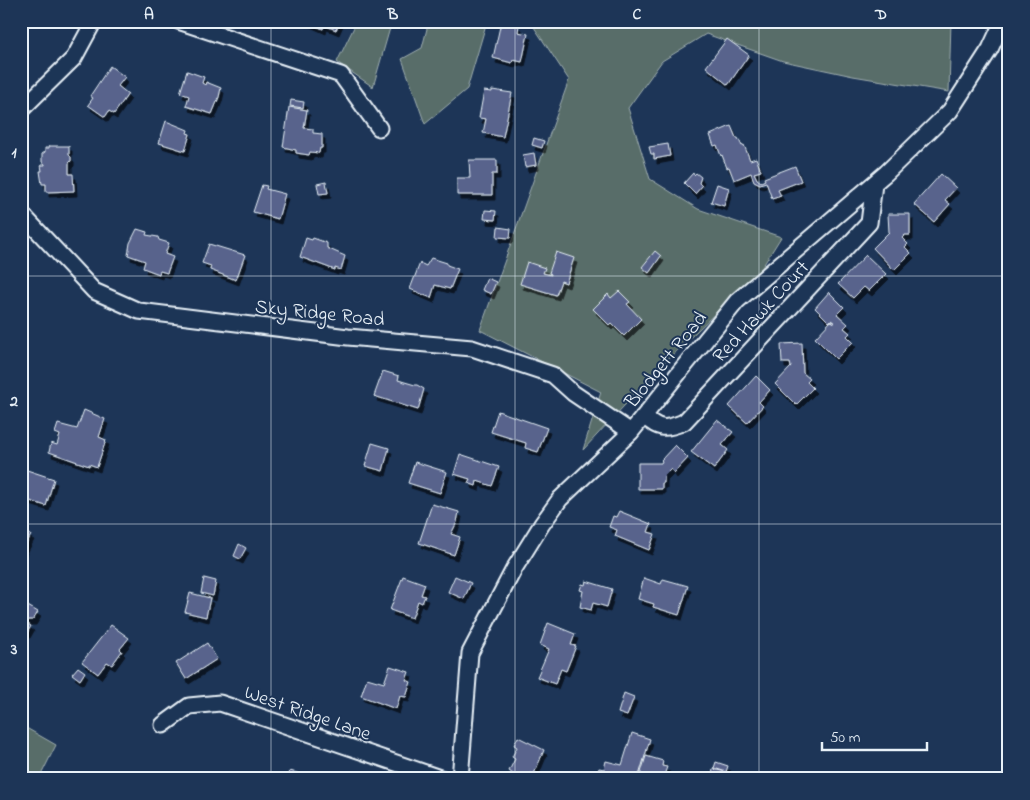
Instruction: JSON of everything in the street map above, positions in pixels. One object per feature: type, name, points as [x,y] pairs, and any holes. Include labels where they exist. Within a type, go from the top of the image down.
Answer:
[{"type":"street","points":[[21,110],[74,58],[94,21]]},
{"type":"street","points":[[178,21],[341,75],[378,128]]},
{"type":"street","name":"Blodgett Road","points":[[460,779],[470,653],[514,569],[542,524],[560,499],[631,432],[737,301],[874,184],[950,111],[990,49],[1003,21]]},
{"type":"street","name":"Red Hawk Court","points":[[644,416],[654,425],[668,429],[684,422],[869,223],[874,184]]},
{"type":"street","name":"Sky Ridge Road","points":[[21,213],[94,291],[139,311],[348,337],[472,348],[553,375],[573,393],[631,432]]},
{"type":"street","name":"West Ridge Lane","points":[[163,725],[189,706],[220,703],[443,779]]},
{"type":"green space","points":[[357,21],[392,21],[373,87],[337,62]]},
{"type":"green space","points":[[429,21],[487,21],[467,89],[425,124],[402,59],[422,48]]},
{"type":"green space","points":[[530,21],[951,21],[949,92],[853,76],[783,61],[706,34],[662,61],[628,108],[650,179],[698,209],[781,237],[761,269],[664,363],[583,450],[601,392],[480,330],[569,80]]},
{"type":"green space","points":[[21,725],[56,745],[39,779],[21,779]]},
{"type":"building","points":[[305,21],[340,21],[336,30],[324,25],[323,29]]},
{"type":"building","points":[[501,22],[519,25],[518,32],[528,34],[522,62],[513,60],[512,63],[493,58]]},
{"type":"building","points":[[727,39],[749,55],[728,85],[706,67]]},
{"type":"building","points":[[110,66],[125,77],[118,86],[128,94],[114,114],[109,111],[105,117],[88,105],[93,98],[90,96]]},
{"type":"building","points":[[187,71],[204,77],[202,83],[205,85],[206,82],[221,88],[212,114],[186,106],[189,96],[180,93]]},
{"type":"building","points":[[492,90],[512,93],[503,137],[483,133],[486,119],[479,118],[484,91],[492,92]]},
{"type":"building","points":[[1009,99],[1009,117],[1003,115]]},
{"type":"building","points":[[291,100],[304,102],[303,108],[290,106]]},
{"type":"building","points":[[289,107],[307,110],[304,128],[313,129],[313,133],[322,134],[322,148],[320,148],[319,153],[310,152],[309,155],[296,153],[296,150],[283,147]]},
{"type":"building","points":[[166,121],[188,130],[187,133],[190,134],[185,151],[159,143]]},
{"type":"building","points":[[731,126],[736,138],[738,138],[742,146],[744,145],[750,160],[756,158],[761,171],[754,173],[757,179],[761,182],[765,180],[764,178],[795,166],[801,181],[778,190],[781,196],[772,199],[766,182],[760,184],[754,181],[751,173],[734,180],[729,167],[727,168],[717,145],[714,146],[710,135]]},
{"type":"building","points":[[534,138],[544,141],[542,148],[532,145]]},
{"type":"building","points":[[668,144],[670,156],[654,159],[654,154],[651,154],[649,147]]},
{"type":"building","points":[[49,146],[69,146],[71,161],[69,163],[69,174],[73,174],[74,191],[46,192],[46,184],[42,184],[40,171],[42,171],[41,165],[45,165],[42,162],[42,154],[45,152],[45,148],[49,148]]},
{"type":"building","points":[[534,153],[536,165],[525,167],[523,155]]},
{"type":"building","points":[[469,160],[497,160],[497,174],[492,174],[492,195],[457,195],[457,178],[470,178]]},
{"type":"building","points":[[693,173],[701,177],[699,183],[702,186],[695,194],[684,183]]},
{"type":"building","points":[[941,174],[956,188],[945,200],[950,204],[934,222],[914,204]]},
{"type":"building","points":[[326,182],[328,193],[319,194],[317,184]]},
{"type":"building","points":[[717,184],[729,188],[724,206],[711,202]]},
{"type":"building","points":[[262,185],[267,186],[266,189],[285,194],[278,219],[253,212]]},
{"type":"building","points":[[485,210],[496,211],[495,220],[484,219]]},
{"type":"building","points":[[888,214],[910,214],[910,235],[905,235],[902,238],[908,244],[905,247],[911,253],[894,270],[873,248],[889,232]]},
{"type":"building","points":[[498,227],[511,229],[510,238],[497,237]]},
{"type":"building","points":[[137,229],[147,232],[146,235],[158,237],[159,240],[169,243],[165,254],[173,257],[167,273],[160,271],[159,274],[143,268],[145,261],[128,255],[130,243]]},
{"type":"building","points":[[306,238],[312,240],[313,238],[327,243],[327,248],[345,256],[341,270],[335,268],[335,270],[300,257]]},
{"type":"building","points":[[209,244],[245,255],[236,280],[210,270],[211,266],[202,263]]},
{"type":"building","points":[[655,251],[661,256],[649,273],[642,267]]},
{"type":"building","points":[[556,252],[574,258],[566,283],[561,281],[556,295],[520,284],[527,262],[545,268],[543,273],[551,275],[549,273]]},
{"type":"building","points":[[866,255],[886,274],[869,291],[864,287],[853,298],[838,284]]},
{"type":"building","points":[[431,258],[458,269],[450,289],[435,285],[431,298],[410,289],[420,263],[426,266]]},
{"type":"building","points":[[487,278],[496,282],[491,294],[482,290]]},
{"type":"building","points":[[619,291],[630,302],[627,304],[641,319],[624,336],[611,323],[609,325],[593,309],[608,294],[611,298]]},
{"type":"building","points":[[829,292],[844,307],[837,314],[848,324],[844,328],[850,333],[847,336],[853,342],[836,359],[815,338],[831,321],[835,323],[831,320],[829,322],[815,308]]},
{"type":"building","points":[[802,343],[803,373],[810,379],[807,382],[813,388],[796,405],[775,384],[791,367],[790,363],[782,363],[781,344]]},
{"type":"building","points":[[383,371],[399,376],[398,380],[424,389],[418,410],[374,396]]},
{"type":"building","points":[[756,376],[770,390],[759,402],[763,406],[747,423],[729,406]]},
{"type":"building","points":[[84,410],[105,419],[99,437],[106,440],[97,467],[49,452],[51,443],[57,445],[60,435],[55,433],[58,424],[77,429]]},
{"type":"building","points":[[498,411],[547,428],[538,452],[525,448],[526,443],[491,432]]},
{"type":"building","points":[[717,420],[733,432],[722,445],[728,450],[714,469],[691,452]]},
{"type":"building","points":[[372,443],[389,448],[383,471],[365,466]]},
{"type":"building","points":[[675,445],[688,458],[674,473],[671,469],[664,476],[662,489],[638,489],[638,463],[661,463],[661,460]]},
{"type":"building","points":[[460,454],[499,467],[492,486],[477,481],[476,486],[468,483],[470,479],[454,474]]},
{"type":"building","points":[[415,462],[447,472],[440,493],[408,483]]},
{"type":"building","points":[[21,468],[54,479],[46,506],[21,498]]},
{"type":"building","points":[[432,504],[459,512],[457,522],[451,534],[460,537],[454,555],[419,543]]},
{"type":"building","points":[[619,511],[651,524],[648,532],[655,534],[649,550],[615,536],[617,530],[609,527],[613,516],[616,517]]},
{"type":"building","points":[[21,530],[31,535],[21,554]]},
{"type":"building","points":[[239,544],[246,548],[240,559],[234,556]]},
{"type":"building","points":[[403,576],[425,584],[421,595],[425,596],[422,603],[418,601],[412,618],[390,610]]},
{"type":"building","points":[[455,576],[471,583],[464,599],[448,592]]},
{"type":"building","points":[[204,578],[216,581],[213,596],[201,593]]},
{"type":"building","points":[[644,578],[661,584],[663,579],[688,586],[679,615],[653,607],[654,604],[638,599]]},
{"type":"building","points":[[586,581],[612,589],[607,607],[593,603],[591,610],[580,607],[583,591],[580,590],[582,584],[585,585]]},
{"type":"building","points":[[190,593],[210,598],[206,617],[185,612]]},
{"type":"building","points":[[21,602],[38,612],[33,620],[28,620],[26,623],[31,626],[27,633],[23,632],[21,634]]},
{"type":"building","points":[[548,623],[575,634],[571,645],[576,646],[566,671],[561,669],[555,684],[537,677],[549,649],[540,645]]},
{"type":"building","points":[[111,625],[129,638],[120,649],[122,651],[112,665],[107,662],[98,674],[82,662]]},
{"type":"building","points":[[207,643],[217,659],[186,679],[176,663]]},
{"type":"building","points":[[390,666],[409,672],[406,680],[411,682],[406,697],[400,696],[396,709],[361,696],[367,678],[384,683]]},
{"type":"building","points":[[78,667],[85,672],[80,680],[72,674]]},
{"type":"building","points":[[624,693],[634,697],[627,716],[618,713]]},
{"type":"building","points":[[632,733],[650,739],[638,779],[626,779],[616,776],[615,779],[611,779],[597,774],[599,768],[604,769],[606,761],[622,765]]},
{"type":"building","points":[[518,737],[544,750],[534,774],[530,773],[527,779],[520,776],[517,777],[509,771],[515,759],[512,757],[517,747],[514,745]]},
{"type":"building","points":[[646,756],[663,761],[662,766],[667,767],[663,778],[658,776],[658,779],[639,779]]},
{"type":"building","points":[[716,762],[728,766],[726,772],[714,768]]},
{"type":"building","points":[[713,769],[730,773],[728,778],[715,779],[716,775],[712,774]]},
{"type":"building","points":[[290,771],[307,776],[307,779],[287,779]]}]
